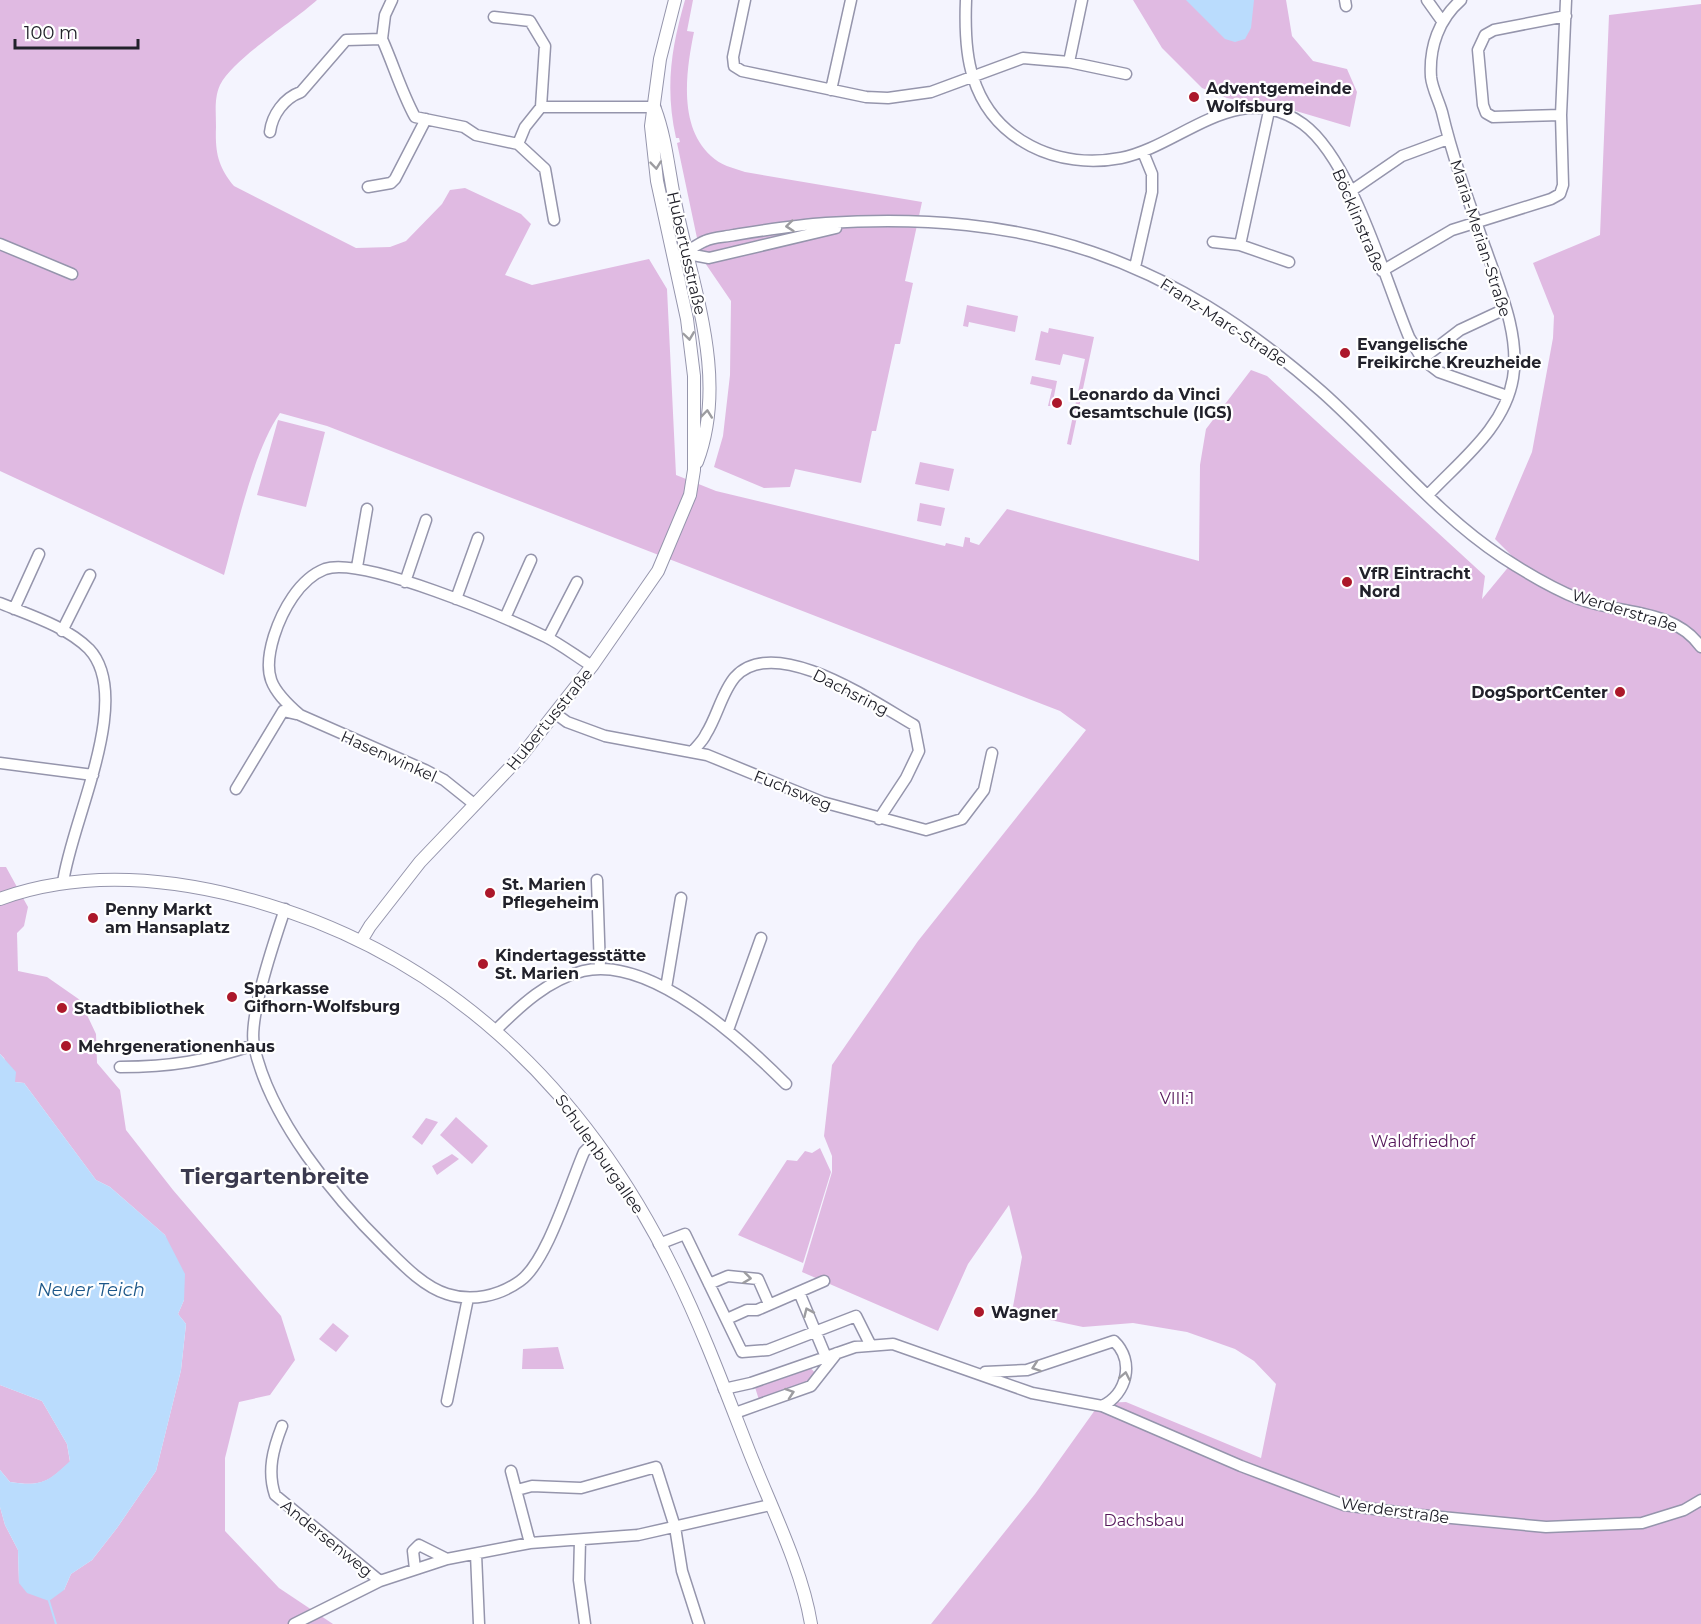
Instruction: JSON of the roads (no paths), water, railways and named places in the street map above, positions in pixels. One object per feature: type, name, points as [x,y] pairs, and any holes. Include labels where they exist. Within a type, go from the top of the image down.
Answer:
[{"type":"street","points":[[392,0],[385,15],[382,39],[400,78],[399,89],[415,117],[464,127],[476,135],[518,144],[545,169],[554,219]]},
{"type":"street","name":"Hubertusstraße","points":[[361,941],[420,862],[522,755],[592,666],[658,571],[690,495],[694,470],[694,376],[675,257],[657,181],[651,126],[660,59],[675,0]]},
{"type":"street","points":[[745,0],[733,57],[734,66],[742,71],[866,97],[897,98],[931,92],[1023,58],[1070,62],[1126,75]]},
{"type":"street","points":[[831,90],[851,0]]},
{"type":"street","name":"Böcklinstraße","points":[[966,0],[966,29],[973,77],[997,119],[1013,136],[1040,151],[1066,159],[1092,161],[1143,152],[1218,114],[1250,109],[1269,111],[1302,123],[1317,137],[1351,191],[1409,337],[1422,359],[1439,372],[1507,396]]},
{"type":"street","points":[[1070,62],[1082,0]]},
{"type":"street","points":[[1427,0],[1442,21]]},
{"type":"street","name":"Maria-Merian-Straße","points":[[1429,494],[1485,435],[1498,418],[1513,379],[1514,352],[1505,309],[1448,139],[1431,78],[1434,43],[1442,21],[1461,0]]},
{"type":"street","points":[[1383,271],[1452,230],[1551,199],[1560,194],[1563,185],[1561,115],[1566,0]]},
{"type":"street","points":[[1561,115],[1493,117],[1486,113],[1483,105],[1478,50],[1485,34],[1494,30],[1566,16]]},
{"type":"street","points":[[494,17],[530,21],[545,46],[541,107],[525,127],[518,144]]},
{"type":"street","points":[[270,132],[274,116],[292,95],[301,92],[346,40],[382,39]]},
{"type":"street","points":[[541,107],[655,108]]},
{"type":"street","name":"Hubertusstraße","points":[[655,108],[661,125],[672,190],[704,331],[708,374],[703,446],[694,470]]},
{"type":"street","points":[[1240,245],[1269,111]]},
{"type":"street","points":[[368,187],[391,183],[395,179],[426,119]]},
{"type":"street","points":[[1351,191],[1402,156],[1448,139]]},
{"type":"street","points":[[1135,267],[1152,192],[1152,174],[1143,152]]},
{"type":"street","name":"Franz-Marc-Straße","points":[[688,254],[705,241],[786,226],[869,220],[932,220],[1001,228],[1063,241],[1135,267],[1173,285],[1271,350],[1320,391],[1429,494]]},
{"type":"street","name":"Franz-Marc-Straße","points":[[675,257],[688,254],[709,258],[869,220]]},
{"type":"street","points":[[1213,242],[1240,245],[1288,262]]},
{"type":"street","points":[[0,244],[72,274]]},
{"type":"street","points":[[1422,359],[1460,330],[1505,309]]},
{"type":"street","name":"Werderstraße","points":[[1429,494],[1473,535],[1504,558],[1578,598],[1670,621],[1690,631],[1701,647]]},
{"type":"street","points":[[357,567],[367,509]]},
{"type":"street","points":[[405,582],[426,520]]},
{"type":"street","points":[[456,599],[478,538]]},
{"type":"street","points":[[14,609],[39,554]]},
{"type":"street","points":[[505,618],[531,560]]},
{"type":"street","name":"Hasenwinkel","points":[[474,804],[444,780],[300,715],[281,698],[268,676],[268,657],[275,633],[287,607],[299,589],[312,576],[326,569],[357,567],[456,599],[505,618],[548,638],[592,666]]},
{"type":"street","points":[[62,631],[90,574]]},
{"type":"street","points":[[548,638],[577,582]]},
{"type":"street","points":[[0,603],[62,631],[90,651],[101,669],[106,687],[93,775],[69,850],[63,883]]},
{"type":"street","name":"Dachsring","points":[[692,752],[706,735],[734,679],[748,666],[765,661],[809,670],[914,724],[919,751],[906,778],[879,819]]},
{"type":"street","points":[[236,789],[283,711],[300,715]]},
{"type":"street","name":"Fuchsweg","points":[[556,714],[567,722],[605,736],[707,755],[822,802],[926,830],[962,819],[984,790],[992,753]]},
{"type":"street","points":[[0,764],[93,775]]},
{"type":"street","name":"Schulenburgallee","points":[[0,899],[63,883],[109,880],[174,883],[285,909],[361,941],[418,972],[496,1030],[560,1094],[623,1181],[659,1244],[679,1282],[735,1413],[797,1573],[811,1624]]},
{"type":"street","points":[[597,880],[600,969]]},
{"type":"street","points":[[666,988],[681,898]]},
{"type":"street","points":[[285,909],[259,1001],[254,1045],[273,1098],[315,1170],[359,1222],[409,1271],[445,1294],[468,1298],[502,1290],[531,1271],[544,1248],[584,1152],[595,1141]]},
{"type":"street","points":[[728,1030],[760,938]]},
{"type":"street","points":[[496,1030],[534,995],[559,980],[583,971],[600,969],[623,973],[666,988],[728,1030],[786,1084]]},
{"type":"street","points":[[120,1067],[165,1067],[211,1059],[254,1045]]},
{"type":"street","points":[[659,1244],[685,1234],[742,1352],[768,1350],[817,1333],[856,1316],[870,1344]]},
{"type":"street","points":[[709,1284],[728,1276],[758,1279],[769,1304]]},
{"type":"street","points":[[727,1320],[824,1281]]},
{"type":"street","points":[[799,1292],[826,1357]]},
{"type":"street","points":[[447,1401],[468,1298]]},
{"type":"street","name":"Werderstraße","points":[[974,1372],[1027,1370],[1114,1341],[1126,1358],[1125,1378],[1119,1393],[1102,1407]]},
{"type":"street","name":"Werderstraße","points":[[724,1389],[751,1383],[838,1352],[870,1344],[893,1344],[1032,1393],[1102,1407],[1241,1466],[1344,1504],[1420,1515],[1546,1527],[1642,1523],[1684,1510],[1701,1500]]},
{"type":"street","points":[[735,1413],[811,1386],[838,1352]]},
{"type":"street","name":"Andersenweg","points":[[282,1426],[269,1479],[274,1495],[380,1581]]},
{"type":"street","points":[[517,1490],[532,1486],[581,1488],[656,1467],[675,1527],[682,1571],[699,1624]]},
{"type":"street","points":[[511,1471],[530,1543]]},
{"type":"street","points":[[294,1624],[380,1581],[447,1559],[530,1543],[638,1535],[770,1505]]},
{"type":"street","points":[[580,1540],[579,1580],[585,1624]]},
{"type":"street","points":[[415,1569],[413,1551],[419,1545],[447,1559]]},
{"type":"street","points":[[476,1554],[478,1624]]},
{"type":"water","points":[[1186,0],[1254,0],[1251,28],[1245,39],[1235,42],[1225,39]]},
{"type":"water","name":"Neuer Teich","points":[[0,1054],[16,1072],[15,1082],[24,1083],[96,1180],[110,1187],[165,1235],[185,1274],[184,1300],[178,1314],[186,1324],[181,1370],[156,1471],[92,1560],[71,1574],[64,1590],[49,1601],[27,1593],[19,1583],[18,1550],[5,1525],[0,1507],[0,1470],[10,1482],[37,1483],[56,1474],[70,1461],[67,1444],[42,1401],[0,1385]]},
{"type":"waterway","points":[[49,1601],[56,1624]]},
{"type":"place","name":"Adventgemeinde Wolfsburg","points":[[1194,97]]},
{"type":"place","name":"Evangelische Freikirche Kreuzheide","points":[[1345,353]]},
{"type":"place","name":"Leonardo da Vinci Gesamtschule (IGS)","points":[[1057,403]]},
{"type":"place","name":"VfR Eintracht Nord","points":[[1347,582]]},
{"type":"place","name":"DogSportCenter","points":[[1620,692]]},
{"type":"place","name":"St. Marien Pflegeheim","points":[[490,893]]},
{"type":"place","name":"Penny Markt am Hansaplatz","points":[[93,918]]},
{"type":"place","name":"Kindertagesstätte St. Marien","points":[[483,964]]},
{"type":"place","name":"Sparkasse Gifhorn-Wolfsburg","points":[[232,997]]},
{"type":"place","name":"Stadtbibliothek","points":[[62,1008]]},
{"type":"place","name":"Mehrgenerationenhaus","points":[[66,1046]]},
{"type":"place","name":"Wagner","points":[[979,1312]]},
{"type":"district","name":"Tiergartenbreite","points":[[275,1176]]},
{"type":"park label","name":"VIII:1","points":[[1177,1098]]},
{"type":"park label","name":"Waldfriedhof","points":[[1423,1141]]},
{"type":"park label","name":"Dachsbau","points":[[1144,1520]]}]
